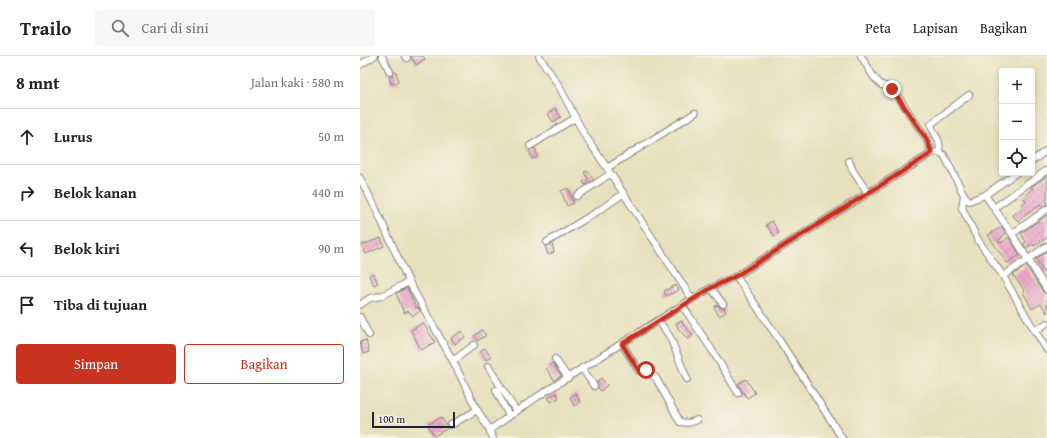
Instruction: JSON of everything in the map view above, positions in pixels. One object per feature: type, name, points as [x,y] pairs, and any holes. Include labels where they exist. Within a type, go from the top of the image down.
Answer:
[{"type":"street","points":[[382,56],[390,72]]},
{"type":"street","points":[[539,56],[559,86],[574,118],[584,134],[692,299]]},
{"type":"street","points":[[861,56],[881,85],[890,87],[899,98],[926,138],[932,153]]},
{"type":"street","points":[[360,65],[372,57]]},
{"type":"street","points":[[939,152],[940,141],[931,124],[969,95]]},
{"type":"street","points":[[577,196],[609,171],[695,113]]},
{"type":"street","points":[[530,146],[574,118]]},
{"type":"street","points":[[1035,159],[1047,150]]},
{"type":"street","points":[[490,430],[516,411],[582,368],[659,321],[682,305],[711,288],[736,276],[932,153],[939,152],[944,155],[964,196],[969,201],[986,195],[1012,176]]},
{"type":"street","points":[[849,161],[868,193]]},
{"type":"street","points":[[994,208],[1047,170]]},
{"type":"street","points":[[360,178],[409,282],[453,361],[477,410],[490,430],[493,438]]},
{"type":"street","points":[[547,242],[623,194]]},
{"type":"street","points":[[986,195],[1046,287]]},
{"type":"street","points":[[964,196],[962,208],[978,240],[1003,276],[1047,350]]},
{"type":"street","points":[[1012,234],[1047,209]]},
{"type":"street","points":[[1003,276],[1047,246]]},
{"type":"street","points":[[736,276],[842,438]]},
{"type":"street","points":[[360,305],[370,298],[381,296],[409,282]]},
{"type":"street","points":[[711,288],[723,304]]},
{"type":"street","points":[[682,305],[738,393]]},
{"type":"street","points":[[360,317],[369,335]]},
{"type":"street","points":[[659,321],[670,336],[688,379]]},
{"type":"street","points":[[1036,331],[1047,323]]},
{"type":"street","points":[[622,344],[639,371],[648,371],[656,378],[680,422],[688,423],[696,420]]},
{"type":"street","points":[[453,361],[474,345]]},
{"type":"street","points":[[555,359],[568,378]]},
{"type":"street","points":[[488,366],[516,411]]},
{"type":"street","points":[[582,368],[594,386]]},
{"type":"street","points":[[496,390],[509,416]]},
{"type":"street","points":[[451,424],[477,410]]},
{"type":"building","points":[[411,56],[423,56],[425,59],[416,65]]},
{"type":"building","points":[[394,72],[396,72],[399,82],[391,84],[389,76],[392,76]]},
{"type":"building","points":[[555,108],[561,117],[553,122],[548,114]]},
{"type":"building","points":[[535,148],[538,157],[532,159],[529,150]]},
{"type":"building","points":[[587,171],[594,180],[585,185],[583,182],[588,179],[584,172]]},
{"type":"building","points":[[1047,176],[1047,205],[1043,206],[1041,204],[1018,221],[1012,215],[1023,208],[1021,205],[1026,201],[1023,197],[1033,188],[1031,187]]},
{"type":"building","points":[[568,188],[574,203],[567,206],[561,191]]},
{"type":"building","points":[[1047,215],[1047,238],[1034,246],[1033,244],[1026,248],[1023,244],[1026,242],[1021,233]]},
{"type":"building","points":[[772,221],[779,233],[774,236],[766,225]]},
{"type":"building","points":[[1002,227],[1006,233],[998,241],[1001,243],[1009,237],[1020,255],[1007,263],[988,235]]},
{"type":"building","points":[[381,238],[384,246],[366,254],[362,245]]},
{"type":"building","points":[[552,244],[554,252],[548,255],[545,246]]},
{"type":"building","points":[[1047,251],[1047,278],[1036,259]]},
{"type":"building","points":[[1026,266],[1043,292],[1047,294],[1047,313],[1041,304],[1032,309],[1023,292],[1025,291],[1013,275]]},
{"type":"building","points":[[373,273],[378,283],[374,285],[369,276]]},
{"type":"building","points":[[676,285],[679,290],[666,296],[664,291]]},
{"type":"building","points":[[407,288],[416,308],[418,307],[420,311],[413,316],[409,311],[404,313],[396,293]]},
{"type":"building","points":[[718,305],[721,308],[724,308],[726,312],[719,316],[714,307]]},
{"type":"building","points":[[682,321],[693,335],[688,340],[678,328],[676,323]]},
{"type":"building","points":[[423,323],[435,342],[421,350],[411,330]]},
{"type":"building","points":[[482,330],[486,335],[478,341],[474,336]]},
{"type":"building","points":[[462,331],[465,337],[455,344],[451,338]]},
{"type":"building","points":[[366,340],[369,352],[363,354],[360,342]]},
{"type":"building","points":[[485,348],[491,357],[486,360],[480,352]]},
{"type":"building","points":[[552,363],[561,376],[554,380],[546,368]]},
{"type":"building","points":[[601,378],[607,385],[601,391],[598,388],[597,382]]},
{"type":"building","points":[[746,379],[755,393],[747,398],[738,384]]},
{"type":"building","points":[[556,393],[559,398],[551,402],[548,397]]},
{"type":"building","points":[[576,393],[580,402],[574,406],[570,397]]},
{"type":"building","points":[[441,417],[448,428],[434,436],[428,425]]},
{"type":"route","points":[[646,370],[641,372],[639,371],[622,344],[692,299],[736,276],[932,153],[926,138],[892,89]]}]
